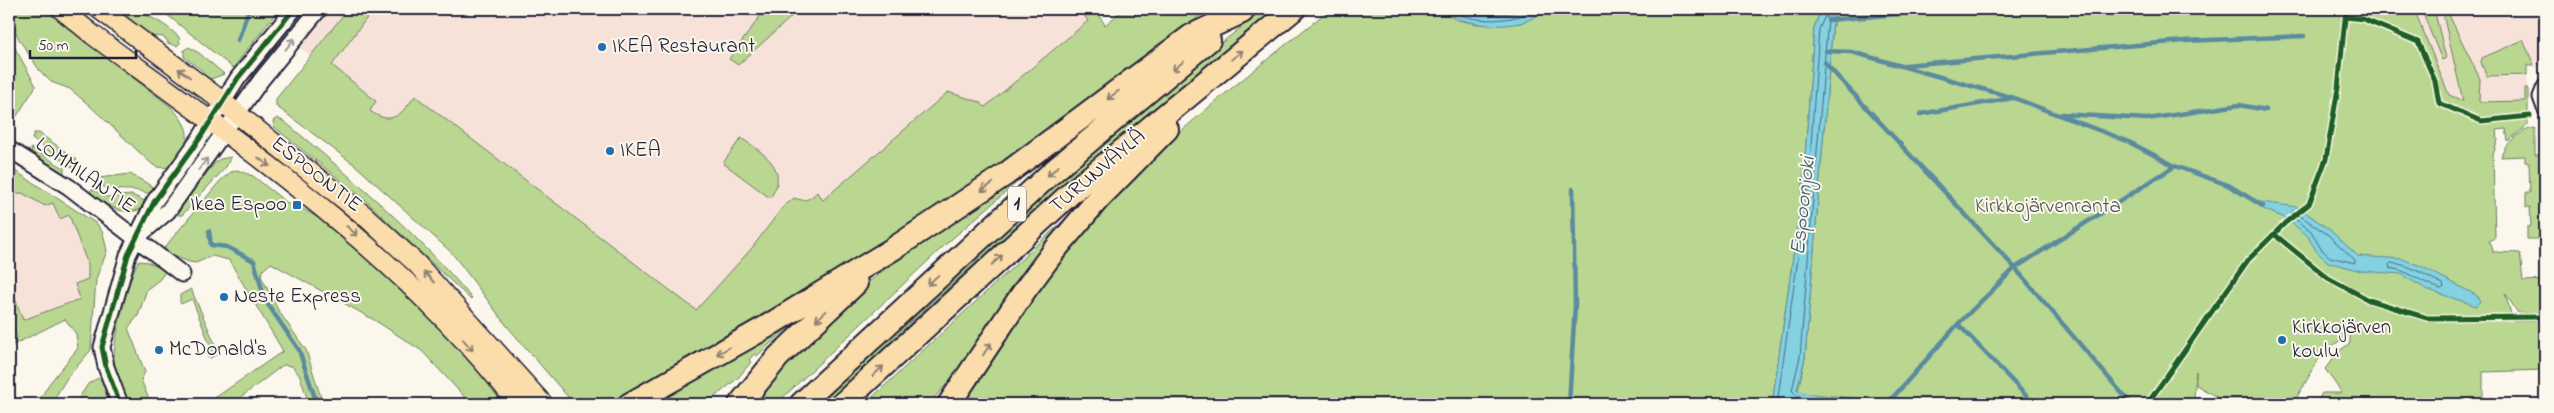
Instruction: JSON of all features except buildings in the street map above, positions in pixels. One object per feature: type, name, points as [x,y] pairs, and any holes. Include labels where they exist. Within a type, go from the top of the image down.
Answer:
[{"type":"highway","name":"TURUNVÄYLÄ","points":[[842,404],[1072,192],[1294,9]]},
{"type":"highway","name":"TURUNVÄYLÄ","points":[[801,404],[1050,174],[1244,11]]},
{"type":"highway","points":[[630,404],[766,327],[896,248],[1006,174],[1191,36],[1244,11]]},
{"type":"highway","points":[[942,404],[954,397],[1054,251],[1099,198],[1163,134],[1199,86]]},
{"type":"highway","points":[[740,404],[778,357],[896,248]]},
{"type":"main road","name":"ESPOONTIE","points":[[61,9],[314,200],[403,278],[452,327],[518,404]]},
{"type":"main road","name":"ESPOONTIE","points":[[99,9],[223,102],[365,216],[417,264],[543,404]]},
{"type":"street","points":[[218,127],[223,102],[238,78],[294,9]]},
{"type":"street","points":[[218,127],[237,114],[261,80],[319,9]]},
{"type":"street","points":[[2545,87],[2541,97],[2545,108]]},
{"type":"street","name":"LOMMILANTIE","points":[[9,149],[69,187],[136,239],[168,211],[218,127]]},
{"type":"street","points":[[120,404],[106,367],[102,347],[128,254],[136,239],[182,274]]},
{"type":"shaded area","points":[[279,9],[1095,9],[1108,38],[687,328],[375,154],[313,58],[269,24]]},
{"type":"shaded area","points":[[2414,9],[2545,9],[2545,68],[2544,65],[2536,69],[2534,65],[2527,65],[2528,112],[2480,112],[2449,95]]},
{"type":"shaded area","points":[[9,167],[97,224],[103,233],[107,251],[88,280],[75,312],[9,347]]},
{"type":"green space","points":[[9,9],[54,9],[97,50],[171,107],[182,120],[186,129],[186,144],[180,159],[168,167],[161,168],[153,165],[70,89],[51,82],[40,71],[20,41],[9,18]]},
{"type":"green space","points":[[110,9],[120,9],[148,16],[171,30],[179,37],[180,43],[177,46],[167,43],[168,41],[163,37],[155,36],[152,40]]},
{"type":"green space","points":[[160,9],[279,9],[233,68]]},
{"type":"green space","points":[[348,9],[361,9],[369,15],[332,65],[376,101],[370,111],[378,116],[391,118],[406,108],[415,96],[696,310],[752,248],[782,208],[794,198],[807,199],[817,192],[823,200],[948,92],[980,102],[985,107],[1088,21],[1080,9],[1095,9],[1105,25],[1124,9],[1209,9],[970,187],[840,270],[605,404],[574,404],[507,326],[452,253],[355,165],[276,106],[276,99]]},
{"type":"green space","points":[[754,9],[800,9],[738,65],[729,59],[761,15]]},
{"type":"green space","points":[[1277,9],[1053,193],[915,318],[826,404],[812,404],[1048,187],[1187,70],[1263,10]]},
{"type":"green space","points":[[1330,9],[1437,9],[1457,20],[1478,24],[1520,23],[1551,9],[1821,9],[1814,28],[1803,187],[1772,404],[964,404],[1045,282],[1099,212],[1152,157],[1181,131]]},
{"type":"green space","name":"Kirkkojärvenranta","points":[[1834,9],[2414,9],[2449,95],[2463,101],[2443,14],[2445,12],[2448,13],[2480,79],[2479,102],[2525,101],[2525,88],[2528,88],[2528,125],[2508,141],[2506,129],[2497,130],[2498,140],[2493,155],[2495,238],[2489,241],[2493,252],[2520,253],[2523,281],[2545,280],[2545,314],[2518,313],[2505,293],[2513,321],[2545,321],[2545,370],[2483,372],[2483,404],[2399,404],[2395,402],[2396,404],[2316,404],[2322,393],[2342,393],[2325,369],[2338,352],[2350,343],[2350,333],[2330,348],[2327,345],[2293,404],[2229,404],[2196,385],[2196,371],[2194,398],[2205,404],[1795,404],[1805,358]]},
{"type":"green space","points":[[2421,9],[2434,9],[2446,58],[2442,60]]},
{"type":"green space","points":[[9,37],[36,86],[11,125],[9,124]]},
{"type":"green space","points":[[2523,40],[2534,65],[2527,65],[2527,75],[2487,76],[2481,63],[2482,58]]},
{"type":"green space","points":[[189,47],[224,74],[211,79],[202,76],[203,71],[184,57],[184,50]]},
{"type":"green space","points":[[277,118],[285,122],[334,163],[406,228],[472,298],[470,299],[365,200],[274,127],[273,121]]},
{"type":"green space","points":[[2535,128],[2535,155],[2539,155],[2540,159],[2545,159],[2545,239],[2527,239],[2527,227],[2531,226],[2530,207],[2526,207],[2526,192],[2530,192],[2529,163],[2525,162],[2525,156],[2501,157],[2506,147],[2514,138],[2525,131]]},
{"type":"green space","points":[[34,133],[39,133],[76,159],[78,164],[72,167],[32,139]]},
{"type":"green space","points":[[741,138],[765,156],[776,170],[776,188],[770,198],[723,163]]},
{"type":"green space","points":[[31,148],[64,168],[64,173],[59,173],[32,155]]},
{"type":"green space","points":[[231,157],[226,167],[182,215],[178,215],[183,202],[215,163],[220,159]]},
{"type":"green space","points":[[1045,158],[946,244],[776,404],[751,404],[808,340],[838,309],[870,281],[934,233]]},
{"type":"green space","points":[[9,167],[97,224],[103,233],[107,251],[96,279],[91,350],[67,378],[51,404],[37,404],[49,384],[78,348],[76,334],[65,319],[9,347],[9,343],[17,338],[9,316],[9,282],[23,320],[80,299],[75,284],[88,279],[88,265],[69,215],[60,219],[53,203],[45,206],[22,193],[9,194]]},
{"type":"green space","points":[[237,170],[253,176],[295,209],[298,206],[327,223],[404,289],[489,380],[490,387],[504,404],[471,404],[422,351],[376,321],[271,263],[263,270],[261,276],[278,310],[306,350],[323,404],[309,404],[300,376],[292,366],[283,365],[232,404],[206,404],[283,351],[229,260],[212,256],[196,263],[189,262],[169,254],[164,248],[220,181],[231,172]]},
{"type":"green space","points":[[130,174],[152,186],[155,190],[153,196],[138,191],[109,188],[94,182],[99,178]]},
{"type":"green space","points":[[92,189],[106,197],[132,195],[149,203],[142,208],[127,212],[105,204],[92,195],[90,191]]},
{"type":"green space","points":[[1064,220],[1017,285],[968,360],[929,404],[865,404]]},
{"type":"green space","points":[[139,261],[148,262],[166,271],[159,280],[147,289],[138,316],[128,328],[145,372],[141,380],[151,404],[129,404],[114,360],[122,309],[131,278]]},
{"type":"green space","points":[[191,289],[219,353],[211,358],[207,357],[212,350],[192,299],[181,304],[180,302],[180,295]]},
{"type":"green space","points":[[821,300],[757,356],[754,354],[749,360],[751,362],[738,378],[706,404],[646,404]]},
{"type":"green space","points":[[98,378],[102,381],[109,404],[75,404],[88,384]]},
{"type":"water","points":[[1437,9],[1551,9],[1523,22],[1508,25],[1487,25],[1457,18]]},
{"type":"water","name":"Espoonjoki","points":[[1821,9],[1834,9],[1805,358],[1797,390],[1803,393],[1853,398],[1872,404],[1772,404],[1803,187],[1814,28]]},
{"type":"water","points":[[2261,202],[2298,207],[2330,230],[2358,256],[2402,259],[2421,266],[2476,295],[2480,301],[2476,306],[2426,289],[2401,274],[2361,271],[2328,262],[2317,252],[2307,235],[2285,218],[2263,209],[2258,205]]},
{"type":"waterway","points":[[238,40],[249,9]]},
{"type":"waterway","points":[[1828,20],[1959,9]]},
{"type":"waterway","points":[[1905,65],[2184,41],[2304,36]]},
{"type":"waterway","points":[[1826,51],[1852,52],[2014,98],[2127,141],[2175,166],[2228,185],[2263,206]]},
{"type":"waterway","points":[[1825,63],[2015,268],[2131,404]]},
{"type":"waterway","points":[[1920,114],[2013,98]]},
{"type":"waterway","points":[[2062,114],[2147,119],[2239,105],[2266,110]]},
{"type":"waterway","points":[[1887,404],[1958,324],[2015,268],[2175,166]]},
{"type":"waterway","points":[[1569,404],[1575,305],[1573,189]]},
{"type":"waterway","points":[[209,231],[211,245],[227,247],[254,261],[265,300],[299,350],[317,404]]},
{"type":"waterway","points":[[1958,324],[2034,404]]},
{"type":"cycle path","points":[[120,404],[106,367],[102,347],[128,255],[154,202],[200,138],[238,78],[294,9]]},
{"type":"cycle path","points":[[2150,404],[2150,400],[2248,260],[2285,223],[2309,204],[2326,159],[2338,88],[2346,9]]},
{"type":"cycle path","points":[[2345,17],[2363,19],[2418,42],[2435,81],[2439,103],[2481,121],[2530,116]]},
{"type":"cycle path","points":[[2274,234],[2328,278],[2369,300],[2427,318],[2545,317]]},
{"type":"place","name":"IKEA Restaurant","points":[[602,47]]},
{"type":"place","name":"IKEA","points":[[610,151]]},
{"type":"place","name":"Ikea Espoo","points":[[297,205]]},
{"type":"place","name":"Neste Express","points":[[224,297]]},
{"type":"place","name":"Kirkkojärven koulu","points":[[2282,340]]},
{"type":"place","name":"McDonald's","points":[[159,350]]}]
